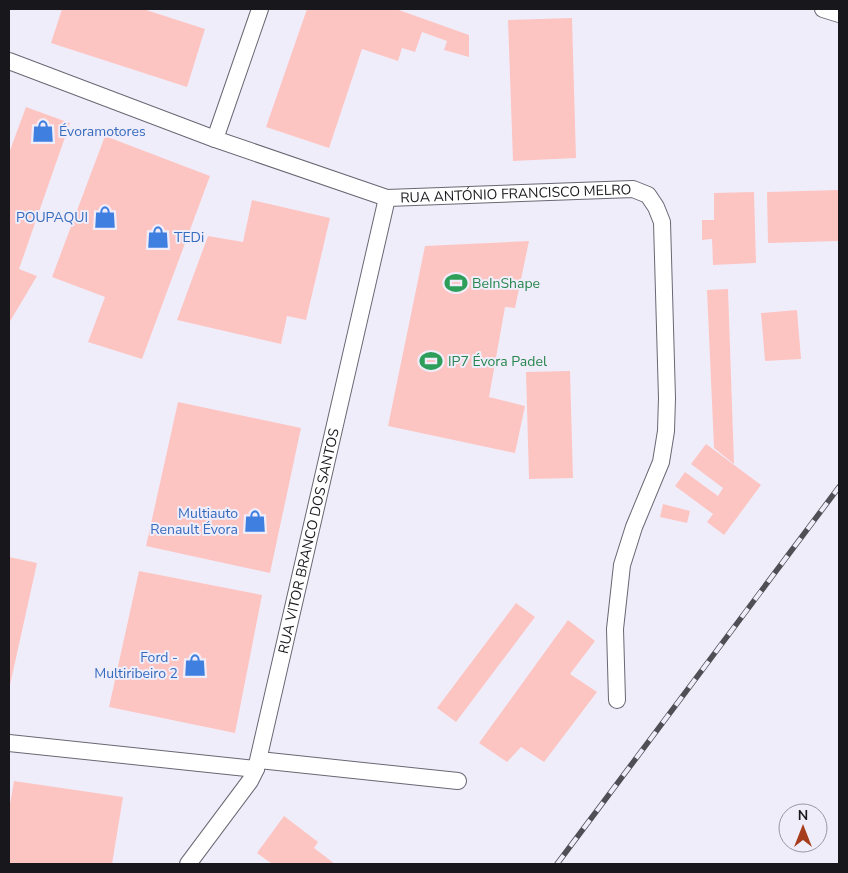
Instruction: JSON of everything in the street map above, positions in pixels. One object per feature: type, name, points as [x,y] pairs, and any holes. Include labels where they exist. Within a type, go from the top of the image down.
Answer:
[{"type":"street","points":[[216,139],[260,9]]},
{"type":"street","points":[[823,9],[839,14]]},
{"type":"street","name":"RUA ANTÓNIO FRANCISCO MELRO","points":[[9,61],[216,139],[387,198],[633,189],[648,195],[656,207],[662,222],[667,398],[666,431],[661,462],[634,527],[622,565],[615,628],[617,700]]},
{"type":"street","name":"RUA VITOR BRANCO DOS SANTOS","points":[[188,864],[250,781],[258,764],[387,198]]},
{"type":"street","points":[[9,743],[458,781]]},
{"type":"building","points":[[62,9],[143,9],[205,29],[187,87],[51,43]]},
{"type":"building","points":[[307,9],[396,9],[469,35],[469,57],[444,50],[447,41],[422,32],[415,52],[402,48],[398,61],[362,49],[329,148],[266,127]]},
{"type":"building","points":[[572,18],[576,158],[513,161],[508,20]]},
{"type":"building","points":[[26,107],[70,123],[19,269],[37,276],[9,323],[9,153]]},
{"type":"building","points":[[105,136],[210,176],[142,359],[88,342],[105,297],[52,277]]},
{"type":"building","points":[[839,190],[839,241],[768,243],[767,192]]},
{"type":"building","points":[[754,192],[756,263],[713,265],[712,239],[702,240],[702,220],[714,220],[714,193]]},
{"type":"building","points":[[252,200],[330,218],[306,320],[287,316],[281,344],[177,320],[208,236],[243,242]]},
{"type":"building","points":[[529,241],[515,308],[505,307],[489,397],[525,406],[515,453],[388,426],[425,246]]},
{"type":"building","points":[[728,289],[734,464],[714,448],[707,290]]},
{"type":"building","points":[[797,310],[801,359],[765,361],[761,313]]},
{"type":"building","points":[[570,371],[573,478],[529,479],[526,372]]},
{"type":"building","points":[[178,402],[301,428],[270,573],[146,546]]},
{"type":"building","points":[[706,444],[761,485],[724,535],[707,522],[713,514],[675,486],[685,472],[718,496],[723,488],[691,464]]},
{"type":"building","points":[[663,504],[690,511],[687,523],[660,517]]},
{"type":"building","points":[[9,557],[37,563],[10,685],[9,685]]},
{"type":"building","points":[[139,571],[262,595],[235,733],[109,707]]},
{"type":"building","points":[[516,603],[535,617],[456,722],[437,708]]},
{"type":"building","points":[[568,620],[595,641],[570,674],[597,692],[544,762],[521,747],[507,762],[479,743]]},
{"type":"building","points":[[14,781],[123,797],[112,864],[9,864],[9,810]]},
{"type":"building","points":[[284,816],[318,842],[314,848],[335,864],[272,864],[257,853]]},
{"type":"railway","points":[[557,864],[839,487]]},
{"type":"place","name":"Évoramotores","points":[[43,131]]},
{"type":"place","name":"POUPAQUI","points":[[105,217]]},
{"type":"place","name":"TEDi","points":[[158,237]]},
{"type":"place","name":"BeInShape","points":[[456,283]]},
{"type":"place","name":"IP7 Évora Padel","points":[[431,361]]},
{"type":"place","name":"Multiauto Renault Évora","points":[[255,521]]},
{"type":"place","name":"Ford - Multiribeiro 2","points":[[195,665]]}]
